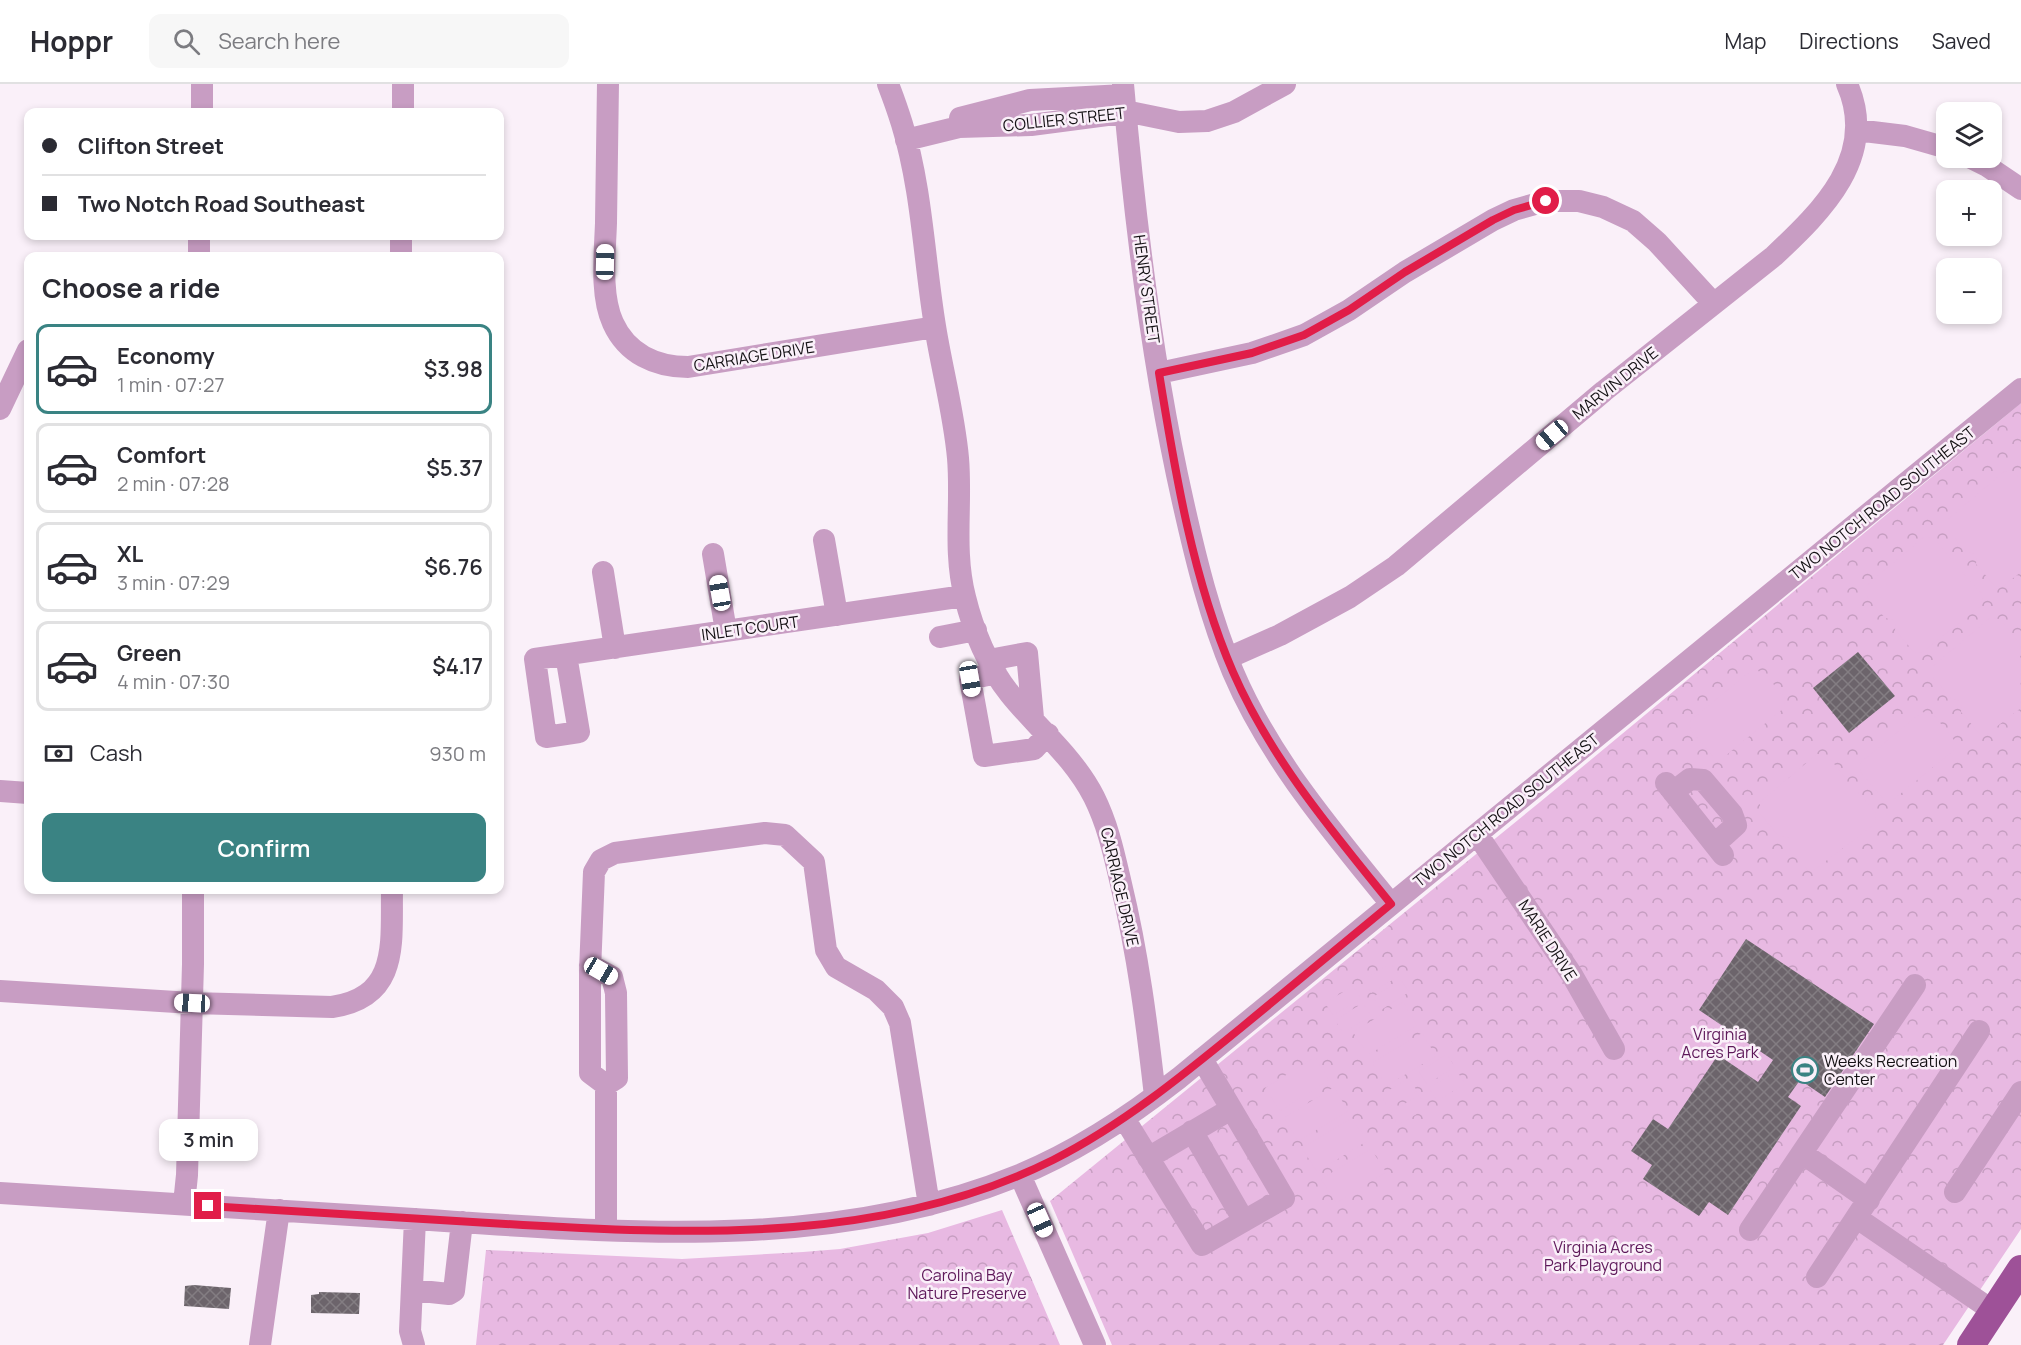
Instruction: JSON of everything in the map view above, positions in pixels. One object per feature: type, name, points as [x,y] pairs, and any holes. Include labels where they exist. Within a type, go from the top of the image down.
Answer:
[{"type":"main road","points":[[1971,1345],[2020,1273]]},
{"type":"street","points":[[202,84],[202,108]]},
{"type":"street","points":[[403,84],[403,108]]},
{"type":"street","name":"CARRIAGE DRIVE","points":[[608,84],[605,262],[607,302],[614,326],[629,346],[639,354],[662,364],[688,367],[935,327]]},
{"type":"street","name":"CARRIAGE DRIVE","points":[[888,84],[904,132],[913,172],[935,327],[953,419],[958,459],[958,550],[964,596],[993,667],[1009,693],[1041,726],[1082,777],[1110,838],[1128,910],[1142,990],[1155,1096]]},
{"type":"street","name":"COLLIER STREET","points":[[904,132],[1030,100],[1124,98],[1130,112],[1179,122],[1207,121],[1234,112],[1285,84]]},
{"type":"street","name":"MARVIN DRIVE","points":[[1228,658],[1280,635],[1373,582],[1713,303],[1774,256],[1818,212],[1845,174],[1854,146],[1856,130],[1853,102],[1847,84]]},
{"type":"street","name":"HENRY STREET","points":[[1124,98],[1133,189],[1171,450],[1207,600],[1228,658],[1261,726],[1281,760],[1322,818],[1391,904]]},
{"type":"street","points":[[1856,130],[1905,136],[1936,145]]},
{"type":"street","points":[[1990,168],[2021,189]]},
{"type":"street","points":[[1159,373],[1252,353],[1304,335],[1349,310],[1405,272],[1493,220],[1514,210],[1546,201],[1579,201],[1603,207],[1633,221],[1658,242],[1713,303]]},
{"type":"street","points":[[0,409],[24,358]]},
{"type":"street","name":"TWO NOTCH ROAD SOUTHEAST","points":[[0,1193],[462,1222],[680,1231],[801,1226],[877,1217],[929,1205],[1020,1175],[1086,1142],[1155,1096],[2021,389]]},
{"type":"street","points":[[824,540],[837,615]]},
{"type":"street","points":[[713,554],[726,631]]},
{"type":"street","points":[[603,572],[615,648]]},
{"type":"street","name":"INLET COURT","points":[[566,655],[579,732],[546,737],[535,659],[964,596]]},
{"type":"street","points":[[940,637],[976,630]]},
{"type":"street","points":[[1027,653],[1041,726],[1034,749],[984,756],[970,679],[993,667],[1027,653]]},
{"type":"street","points":[[1690,779],[1702,780],[1732,814],[1736,825],[1719,850],[1669,787],[1690,779]]},
{"type":"street","points":[[0,791],[24,793]]},
{"type":"street","points":[[606,1229],[606,1085],[591,1073],[590,964],[594,872],[601,860],[615,853],[765,833],[785,835],[814,861],[826,950],[836,968],[876,990],[893,1007],[900,1023],[929,1205]]},
{"type":"street","name":"MARIE DRIVE","points":[[1477,834],[1572,975],[1614,1049]]},
{"type":"street","points":[[184,1204],[187,1175],[194,894]]},
{"type":"street","points":[[0,991],[192,1003],[332,1007],[343,1005],[364,996],[380,980],[390,960],[392,894]]},
{"type":"street","points":[[1750,1230],[1915,985]]},
{"type":"street","points":[[1817,1276],[1979,1031]]},
{"type":"street","points":[[1124,1118],[1202,1245],[1284,1198],[1202,1059]]},
{"type":"street","points":[[1955,1192],[2021,1092]]},
{"type":"street","points":[[1148,1158],[1231,1109]]},
{"type":"street","points":[[1192,1131],[1244,1221]]},
{"type":"street","points":[[1802,1153],[1863,1209],[1993,1311]]},
{"type":"street","points":[[1020,1175],[1095,1345]]},
{"type":"street","points":[[260,1345],[279,1210]]},
{"type":"street","points":[[414,1345],[410,1331],[415,1219]]},
{"type":"street","points":[[412,1290],[448,1294],[454,1291],[462,1222]]},
{"type":"green space","name":"Virginia Acres Park","points":[[2021,403],[2021,1229],[1943,1345],[1112,1345],[1050,1201],[1540,802]]},
{"type":"green space","points":[[2005,471],[2014,472],[2021,480],[2021,572],[2002,587],[1995,586],[1976,564],[1977,554],[1966,552],[1948,530],[1948,519]]},
{"type":"green space","points":[[1924,537],[1934,538],[1954,563],[1954,572],[1962,572],[1983,595],[1981,606],[1921,653],[1914,652],[1895,630],[1896,620],[1885,618],[1867,596],[1867,585]]},
{"type":"green space","points":[[1990,618],[2000,619],[2020,644],[2021,708],[1987,734],[1980,734],[1961,712],[1962,701],[1951,699],[1933,677],[1933,666]]},
{"type":"green space","points":[[1752,670],[1763,672],[1785,698],[1784,708],[1724,757],[1713,757],[1690,729],[1691,720]]},
{"type":"green space","points":[[1922,712],[1933,714],[1954,740],[1954,750],[1894,799],[1883,799],[1860,771],[1861,762]]},
{"type":"green space","points":[[1817,754],[1827,755],[1847,780],[1847,789],[1855,789],[1876,813],[1875,824],[1814,870],[1807,870],[1789,848],[1789,838],[1779,836],[1760,814],[1760,802]]},
{"type":"green space","points":[[1391,963],[1399,976],[1371,993],[1363,980]]},
{"type":"green space","points":[[1401,980],[1409,992],[1381,1010],[1373,997]]},
{"type":"green space","points":[[1353,986],[1361,999],[1333,1015],[1325,1003]]},
{"type":"green space","points":[[1403,1002],[1417,1025],[1368,1055],[1353,1032]]},
{"type":"green space","points":[[1363,1003],[1371,1016],[1343,1033],[1335,1020]]},
{"type":"green space","points":[[1422,1033],[1436,1056],[1386,1086],[1372,1063]]},
{"type":"green space","points":[[1447,1054],[1455,1067],[1427,1084],[1419,1072]]},
{"type":"green space","points":[[1315,1057],[1329,1080],[1280,1111],[1265,1088]]},
{"type":"green space","points":[[1457,1071],[1465,1084],[1437,1101],[1429,1088]]},
{"type":"green space","points":[[1409,1078],[1417,1091],[1388,1108],[1381,1095]]},
{"type":"green space","points":[[1334,1087],[1348,1111],[1298,1141],[1284,1118]]},
{"type":"green space","points":[[1419,1095],[1427,1108],[1398,1125],[1391,1112]]},
{"type":"green space","points":[[1352,1118],[1367,1141],[1317,1172],[1302,1148]]},
{"type":"green space","points":[[1371,1149],[1386,1172],[1336,1203],[1321,1179]]},
{"type":"green space","name":"Carolina Bay Nature Preserve","points":[[1002,1210],[1060,1345],[476,1345],[486,1250],[682,1259],[803,1252],[840,1249],[928,1233]]},
{"type":"building","points":[[1858,652],[1895,696],[1849,733],[1813,688]]},
{"type":"building","name":"Weeks Recreation Center","points":[[1746,939],[1874,1024],[1825,1097],[1800,1080],[1788,1097],[1801,1106],[1728,1215],[1709,1202],[1699,1216],[1643,1179],[1652,1165],[1631,1151],[1653,1119],[1668,1129],[1718,1055],[1758,1082],[1773,1060],[1699,1010]]},
{"type":"building","points":[[185,1286],[231,1288],[229,1309],[184,1306]]},
{"type":"building","points":[[319,1292],[360,1293],[359,1314],[311,1313],[311,1295],[319,1294]]},
{"type":"place","name":"Weeks Recreation Center","points":[[1805,1070]]},
{"type":"route","points":[[208,1206],[623,1230],[737,1230],[839,1223],[915,1209],[952,1199],[1020,1175],[1086,1142],[1155,1096],[1391,904],[1305,795],[1281,760],[1234,673],[1207,600],[1197,562],[1171,450],[1159,373],[1252,353],[1304,335],[1349,310],[1405,272],[1493,220],[1514,210],[1546,201]]},
{"type":"park label","name":"Virginia Acres Park Playground","points":[[1603,1256]]}]
